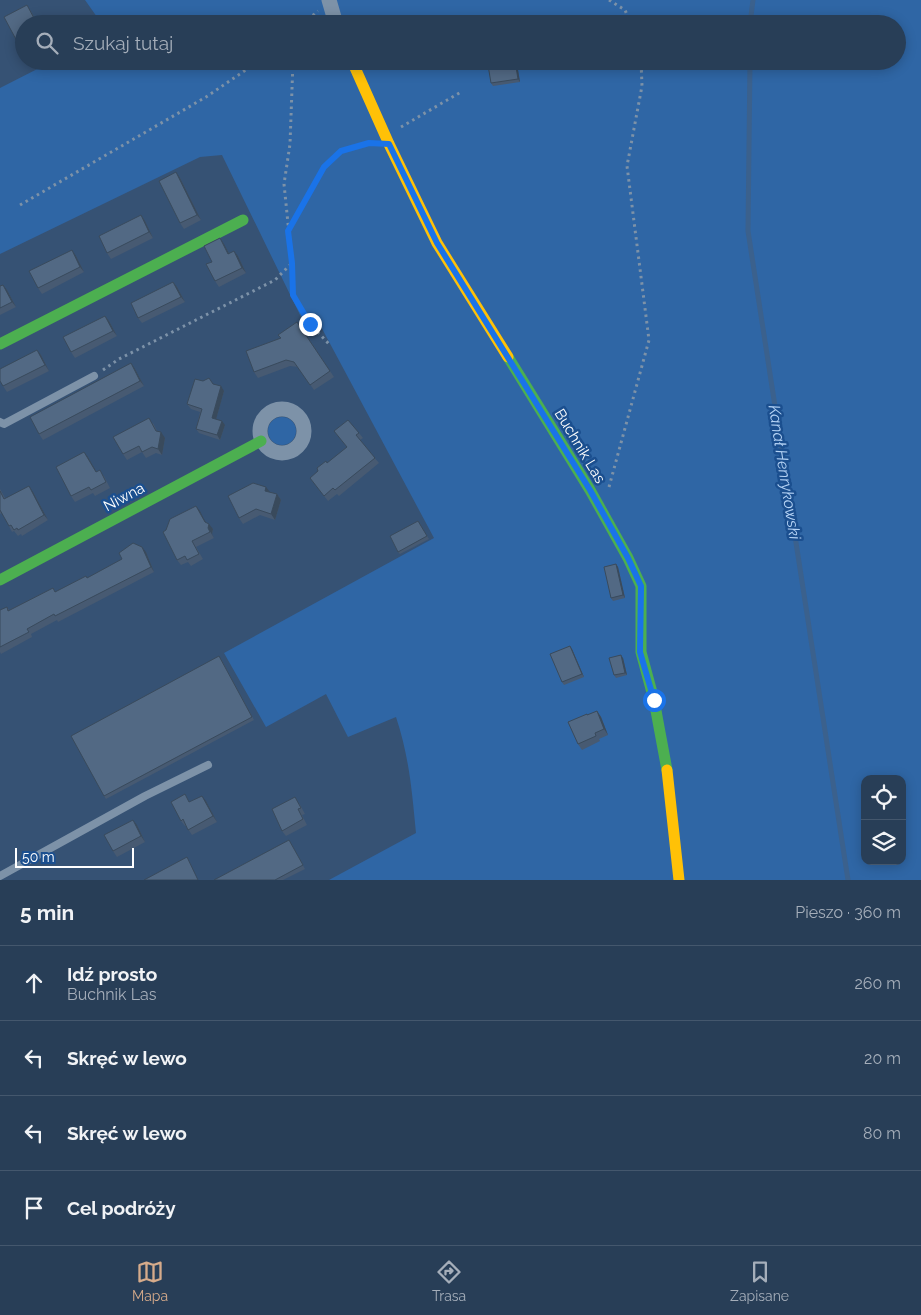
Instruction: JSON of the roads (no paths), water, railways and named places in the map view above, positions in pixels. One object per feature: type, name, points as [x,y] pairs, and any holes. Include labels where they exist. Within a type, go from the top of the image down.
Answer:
[{"type":"street","points":[[329,0],[333,15]]},
{"type":"street","name":"Buchnik Las","points":[[356,70],[387,140],[437,243],[590,490],[628,558],[641,586],[640,652],[654,700],[666,764],[680,880]]},
{"type":"street","points":[[0,344],[243,220]]},
{"type":"street","name":"Niwna","points":[[0,580],[261,440]]},
{"type":"lane","points":[[0,422],[4,424],[94,376]]},
{"type":"lane","points":[[0,876],[145,796],[208,765]]},
{"type":"waterway","name":"Kanał Henrykowski","points":[[751,15],[753,0]]},
{"type":"waterway","name":"Kanał Henrykowski","points":[[750,70],[748,231],[848,880]]}]
